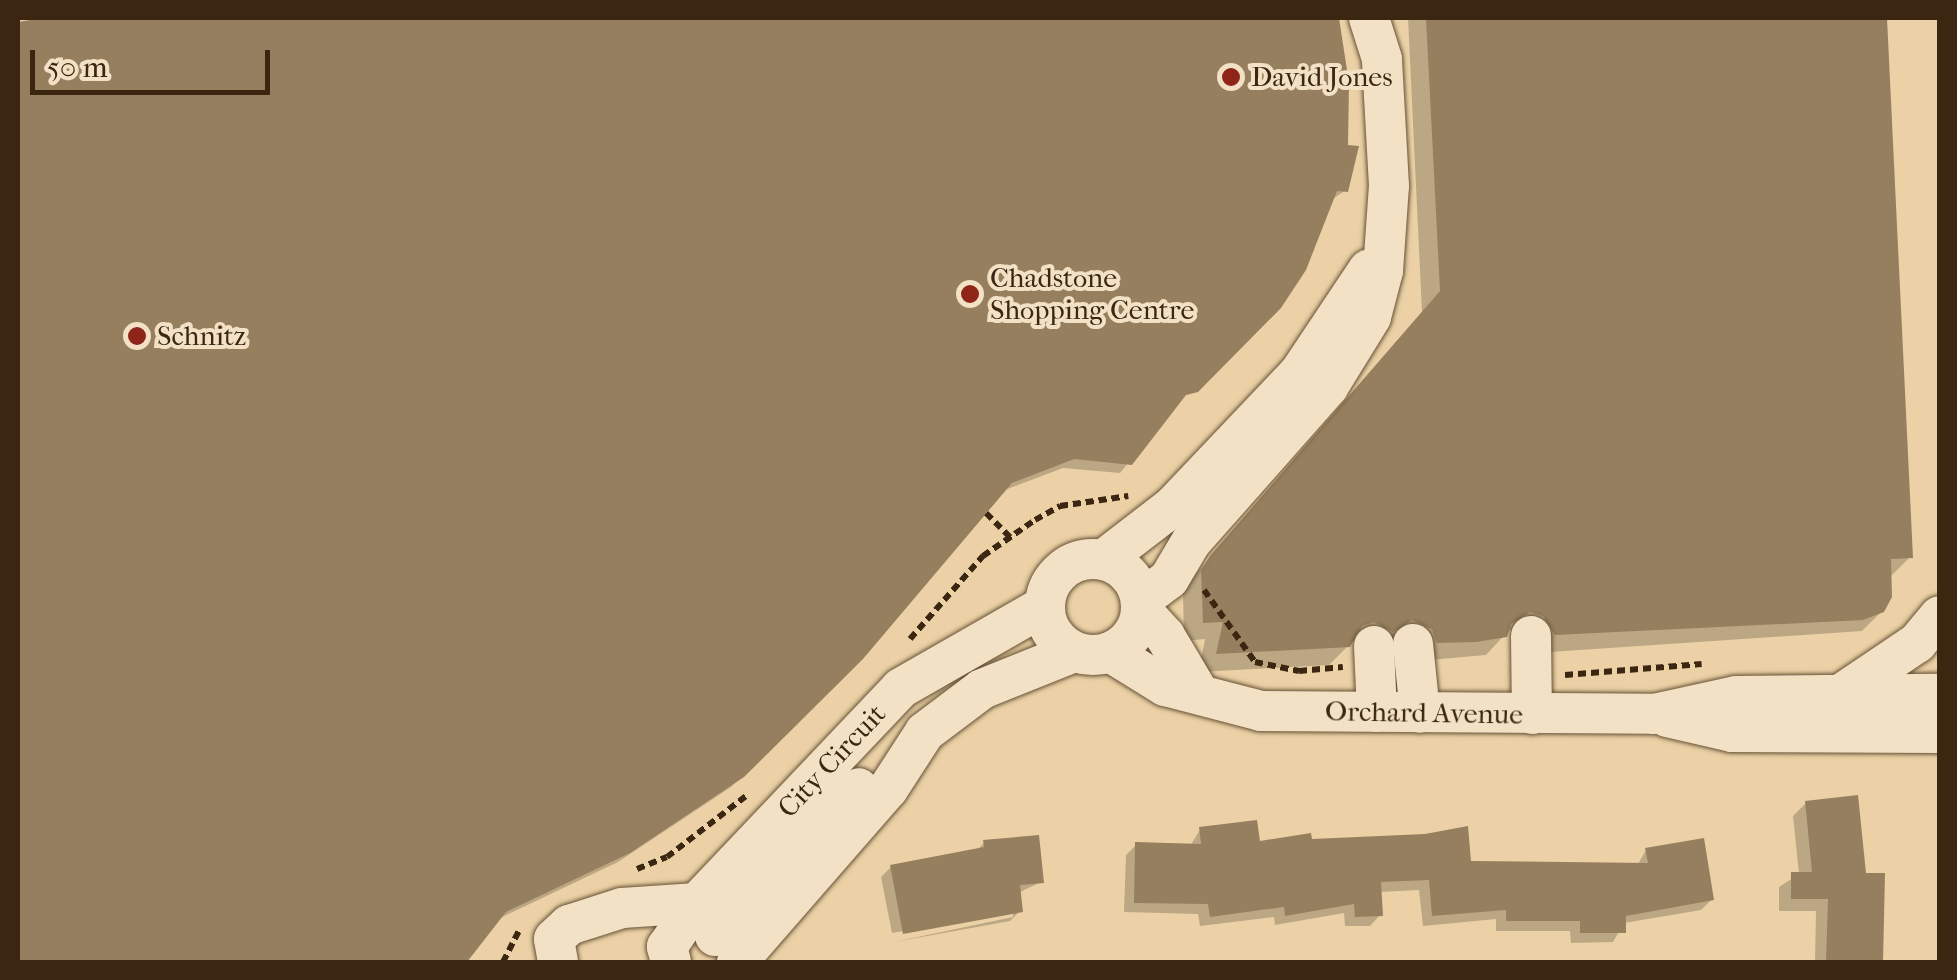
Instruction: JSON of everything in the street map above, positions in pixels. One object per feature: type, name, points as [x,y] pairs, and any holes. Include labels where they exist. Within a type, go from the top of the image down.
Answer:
[{"type":"street","points":[[1198,690],[1166,636],[1141,605],[1128,574],[1103,560],[1075,562],[1059,572],[1044,606],[1052,633],[1092,652],[1132,636],[1141,605],[1168,579],[1191,542],[1354,352],[1378,299],[1387,214],[1379,27]]},
{"type":"street","points":[[1103,560],[1173,506],[1300,372],[1366,277],[1387,214]]},
{"type":"street","name":"City Circuit","points":[[717,934],[867,723],[913,679],[1044,606]]},
{"type":"street","points":[[1841,694],[1917,643],[1940,616]]},
{"type":"street","points":[[1531,636],[1532,695]]},
{"type":"street","points":[[1377,712],[1387,651]]},
{"type":"street","points":[[1387,651],[1420,712]]},
{"type":"street","name":"City Circuit","points":[[672,962],[666,947],[717,934],[888,789],[903,760],[936,721],[982,689],[1092,652]]},
{"type":"street","name":"Orchard Avenue","points":[[1092,652],[1165,686],[1198,690],[1250,710],[1420,712],[1532,695],[1654,714],[1732,732],[1940,733]]},
{"type":"street","name":"Orchard Avenue","points":[[1654,714],[1736,696],[1940,694]]},
{"type":"street","points":[[558,962],[554,939],[580,920],[622,908],[717,934],[810,828],[814,811],[868,748],[867,723]]},
{"type":"street","points":[[810,828],[826,822],[886,764],[903,760]]},
{"type":"path","points":[[986,513],[1010,537]]},
{"type":"path","points":[[1251,659],[1299,671],[1387,651]]},
{"type":"path","points":[[1532,695],[1710,664]]},
{"type":"building","name":"Chadstone Shopping Centre","points":[[42,18],[1339,18],[1349,83],[1348,145],[1359,146],[1348,192],[1337,191],[1306,270],[1281,308],[1198,392],[1186,395],[1132,465],[1074,459],[1012,483],[863,659],[744,777],[630,853],[506,912],[467,962],[18,962],[18,22]]},
{"type":"building","points":[[1426,18],[1887,18],[1913,558],[1891,559],[1892,597],[1884,612],[1863,620],[1555,635],[1543,616],[1530,612],[1511,624],[1507,637],[1476,642],[1437,643],[1432,629],[1412,620],[1393,632],[1374,622],[1362,626],[1350,647],[1216,654],[1223,622],[1203,623],[1201,571],[1210,556],[1440,291]]},
{"type":"building","points":[[1858,795],[1866,873],[1885,873],[1883,962],[1826,962],[1828,899],[1791,899],[1791,872],[1812,872],[1805,801]]},
{"type":"building","points":[[1257,820],[1260,841],[1311,833],[1312,839],[1425,834],[1468,826],[1471,861],[1648,863],[1645,848],[1704,838],[1714,900],[1626,916],[1626,933],[1580,933],[1580,921],[1506,921],[1506,910],[1432,916],[1429,880],[1381,882],[1383,916],[1355,917],[1354,904],[1285,916],[1284,907],[1210,917],[1208,904],[1134,903],[1135,842],[1201,844],[1199,827]]},
{"type":"building","points":[[1039,835],[1044,883],[1020,885],[1023,912],[903,934],[890,865],[984,847],[983,840]]},
{"type":"place","name":"David Jones","points":[[1231,77]]},
{"type":"place","name":"Chadstone Shopping Centre","points":[[970,294]]},
{"type":"place","name":"Schnitz","points":[[137,336]]}]
